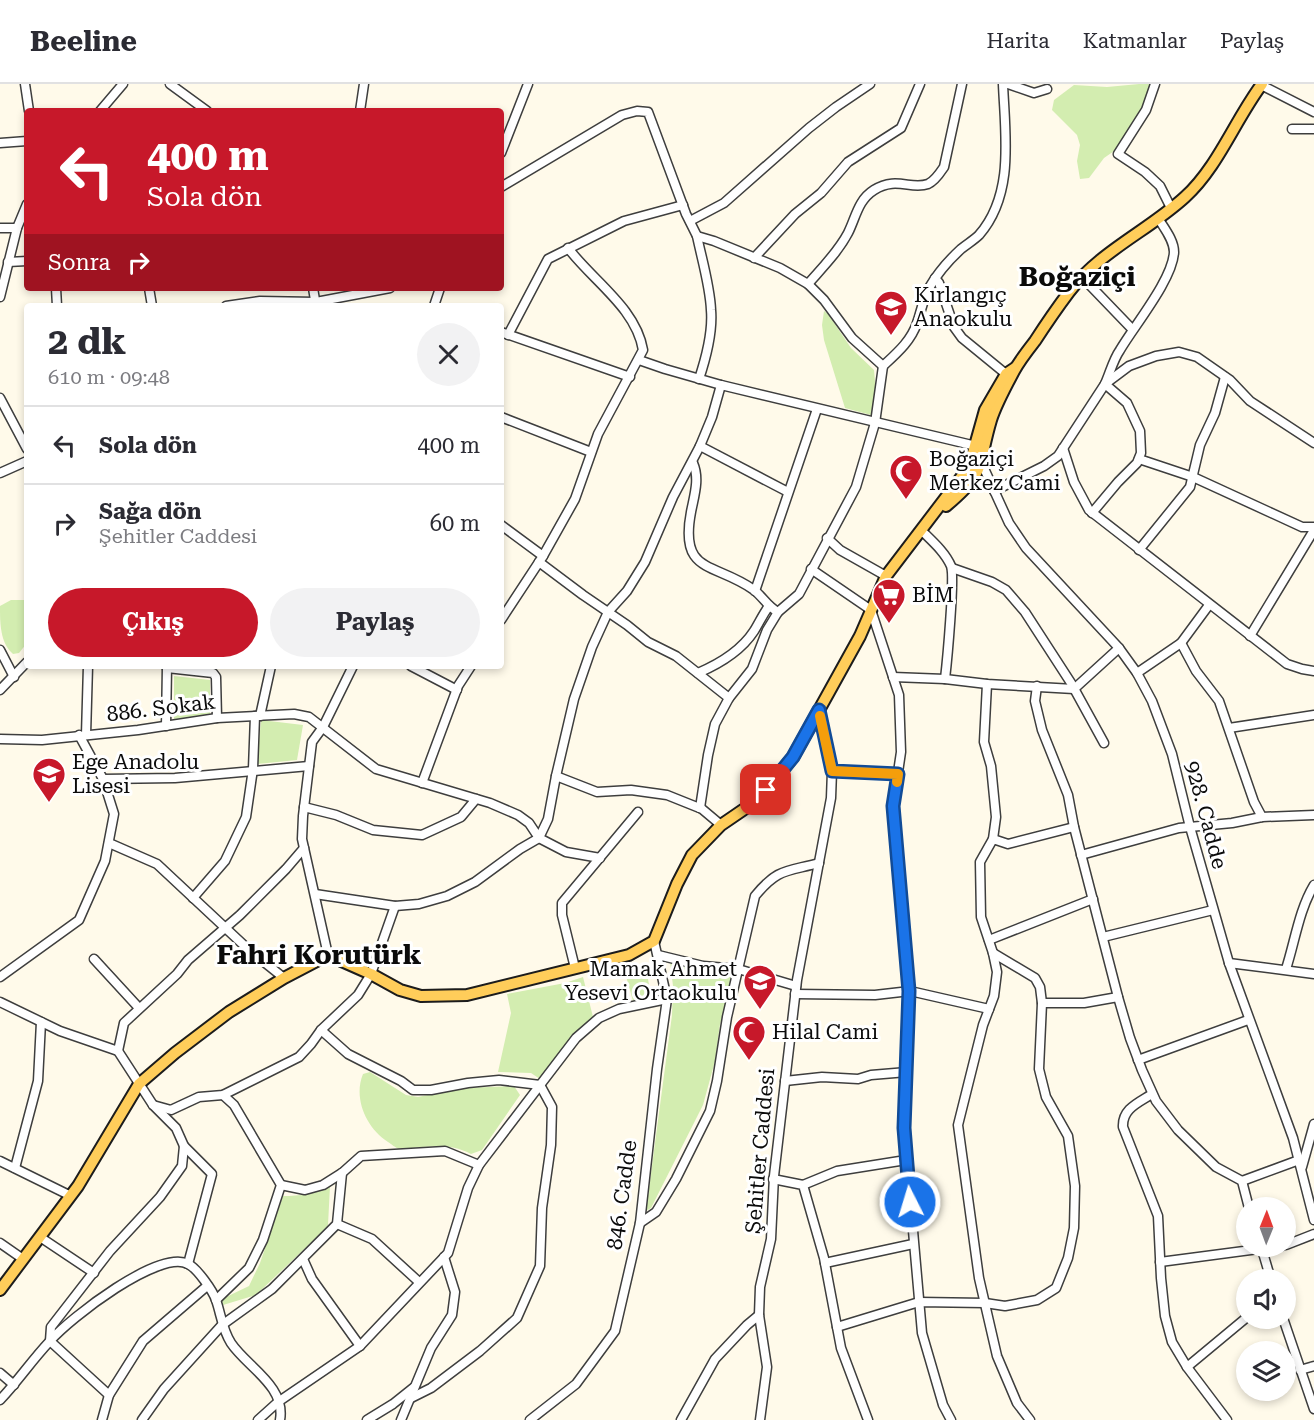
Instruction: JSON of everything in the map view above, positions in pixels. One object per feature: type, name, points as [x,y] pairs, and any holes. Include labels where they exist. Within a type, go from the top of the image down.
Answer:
[{"type":"main road","points":[[0,1290],[71,1196],[139,1084],[229,1012],[284,978],[328,955],[400,990],[421,996],[467,995],[629,955],[654,941],[677,884],[692,855],[721,825],[759,800],[793,757],[860,636],[886,576],[969,467],[985,410],[1011,371],[1081,276],[1185,197],[1210,168],[1260,84]]},
{"type":"main road","points":[[929,520],[972,483],[981,464],[991,420],[1011,371]]},
{"type":"main road","points":[[975,449],[981,464]]},
{"type":"street","points":[[25,84],[29,108]]},
{"type":"street","points":[[103,108],[123,84]]},
{"type":"street","points":[[170,84],[203,108]]},
{"type":"street","points":[[360,108],[364,84]]},
{"type":"street","points":[[504,145],[528,84]]},
{"type":"street","points":[[690,221],[724,203],[809,128],[870,84]]},
{"type":"street","points":[[754,258],[795,214],[821,193],[848,162],[901,128],[920,84]]},
{"type":"street","points":[[808,284],[833,256],[848,232],[856,210],[866,196],[885,184],[930,183],[944,167],[962,84]]},
{"type":"street","points":[[700,808],[715,724],[729,698],[752,669],[766,630],[778,612],[799,594],[856,487],[874,423],[883,366],[905,345],[917,326],[928,290],[935,278],[960,251],[977,237],[988,223],[1002,193],[1005,171],[1003,84]]},
{"type":"street","points":[[1008,84],[1034,93],[1047,89]]},
{"type":"street","points":[[1155,84],[1146,110],[1118,154],[1145,172],[1160,186],[1171,208]]},
{"type":"street","points":[[1260,84],[1314,112]]},
{"type":"street","points":[[504,185],[622,115],[637,111],[648,112],[683,205],[698,236],[712,324],[699,379]]},
{"type":"street","points":[[1292,129],[1314,129]]},
{"type":"street","points":[[0,144],[24,141]]},
{"type":"street","points":[[630,377],[504,334],[548,259],[624,221],[683,205]]},
{"type":"street","points":[[0,297],[16,228],[24,211]]},
{"type":"street","points":[[994,491],[1044,466],[1058,456],[1105,384],[1117,353],[1154,299],[1174,252],[1169,236],[1158,218]]},
{"type":"street","points":[[0,228],[16,228]]},
{"type":"street","points":[[698,236],[780,268],[808,284],[824,300],[852,338],[883,366]]},
{"type":"street","points":[[504,615],[541,559],[575,498],[591,452],[607,417],[643,350],[641,336],[615,299],[568,248]]},
{"type":"street","points":[[8,261],[24,261]]},
{"type":"street","points":[[1081,276],[1132,329]]},
{"type":"street","points":[[935,278],[939,283],[954,327],[962,338],[1011,371]]},
{"type":"street","points":[[321,303],[376,291]]},
{"type":"street","points":[[246,303],[260,301],[297,303]]},
{"type":"street","points":[[1105,384],[1129,366],[1156,356],[1179,352],[1197,357],[1225,377],[1250,401],[1314,443]]},
{"type":"street","points":[[639,360],[699,379],[975,449]]},
{"type":"street","points":[[1139,550],[1190,487],[1200,445],[1215,413],[1225,377]]},
{"type":"street","points":[[1092,513],[1139,459],[1141,453],[1140,431],[1127,403],[1105,384]]},
{"type":"street","points":[[315,894],[395,906],[447,896],[475,882],[539,838],[548,819],[566,729],[580,682],[608,612],[627,591],[645,562],[673,497],[693,463],[722,385]]},
{"type":"street","points":[[0,398],[24,443]]},
{"type":"street","points":[[755,591],[817,409]]},
{"type":"street","points":[[504,418],[591,452]]},
{"type":"street","points":[[700,446],[788,492]]},
{"type":"street","points":[[1063,448],[1074,482],[1092,513],[1287,664],[1314,671],[1314,680]]},
{"type":"street","points":[[1139,459],[1193,477],[1302,527],[1314,529],[1250,636]]},
{"type":"street","points":[[0,473],[24,462]]},
{"type":"street","points":[[693,463],[696,481],[688,525],[690,551],[699,563],[755,591],[778,612]]},
{"type":"street","name":"928. Cadde","points":[[981,464],[1009,524],[1026,548],[1119,648],[1137,673],[1156,709],[1229,963],[1289,1127],[1314,1220]]},
{"type":"street","points":[[504,528],[608,612],[648,642],[676,656],[729,698]]},
{"type":"street","points":[[921,530],[942,552],[952,568],[945,679]]},
{"type":"street","points":[[827,538],[840,550],[886,576]]},
{"type":"street","points":[[952,568],[992,582],[1006,590],[1024,612],[1074,689],[1104,742]]},
{"type":"street","points":[[811,569],[871,610],[899,695],[902,753],[893,806],[909,991],[904,1128],[906,1160],[922,1333],[944,1405],[951,1420]]},
{"type":"street","points":[[1137,673],[1182,643],[1209,605]]},
{"type":"street","points":[[698,673],[716,666],[742,645],[754,631],[769,606]]},
{"type":"street","points":[[1182,643],[1196,671],[1219,701],[1254,802],[1262,817]]},
{"type":"street","points":[[893,677],[1074,689],[1119,648]]},
{"type":"street","points":[[0,650],[14,677]]},
{"type":"street","points":[[0,690],[24,665]]},
{"type":"street","points":[[0,977],[79,920],[105,861],[114,813],[103,779],[83,735],[88,669]]},
{"type":"street","points":[[166,726],[167,669]]},
{"type":"street","points":[[182,669],[213,673],[216,678],[217,718]]},
{"type":"street","points":[[193,898],[225,861],[246,817],[258,716],[270,669]]},
{"type":"street","points":[[328,955],[302,839],[304,807],[312,742],[351,669]]},
{"type":"street","points":[[417,669],[457,690]]},
{"type":"street","points":[[422,783],[457,690],[469,669]]},
{"type":"street","points":[[987,684],[984,742],[991,766],[995,796],[993,839],[980,862],[981,917],[997,972],[994,996],[983,1024],[958,1125],[985,1303],[998,1356],[1017,1403],[1030,1420]]},
{"type":"street","points":[[1037,686],[1035,701],[1042,730],[1068,795],[1074,827],[1118,997],[1138,1060],[1152,1094],[1178,1130],[1216,1167],[1242,1180],[1300,1165],[1312,1139],[1314,1124]]},
{"type":"street","name":"Şehitler Caddesi","points":[[760,1420],[766,1367],[759,1315],[760,1287],[771,1239],[773,1179],[795,990],[831,798],[832,771],[819,710]]},
{"type":"street","name":"886. Sokak","points":[[0,739],[42,740],[217,718],[294,714],[309,717],[376,768],[476,799],[518,815],[528,823],[539,838]]},
{"type":"street","points":[[1229,728],[1314,715]]},
{"type":"street","points":[[103,779],[175,778],[309,766]]},
{"type":"street","points":[[832,771],[898,774]]},
{"type":"street","points":[[556,776],[597,792],[631,790],[667,795],[700,808],[721,825]]},
{"type":"street","points":[[304,807],[336,815],[373,830],[422,835],[461,817],[476,799]]},
{"type":"street","points":[[575,968],[562,915],[562,903],[638,812]]},
{"type":"street","points":[[1081,855],[1179,828],[1232,823],[1262,817],[1314,815]]},
{"type":"street","points":[[993,839],[1008,844],[1074,827]]},
{"type":"street","points":[[539,838],[566,852],[600,858]]},
{"type":"street","points":[[109,843],[157,864],[249,950],[284,978]]},
{"type":"street","points":[[118,1051],[124,1023],[286,869],[304,848]]},
{"type":"street","points":[[640,1223],[656,1212],[676,1179],[710,1111],[727,1017],[755,896],[767,881],[784,870],[819,863]]},
{"type":"street","points":[[1286,969],[1308,894],[1314,885]]},
{"type":"street","points":[[989,940],[1093,899]]},
{"type":"street","points":[[153,1105],[171,1110],[199,1097],[223,1095],[299,1057],[321,1030],[358,995],[371,974],[395,906]]},
{"type":"street","points":[[1103,937],[1213,910]]},
{"type":"street","name":"846. Cadde","points":[[530,1420],[576,1384],[615,1331],[640,1223],[667,999],[654,941]]},
{"type":"street","points":[[837,1327],[919,1302],[985,1303],[1005,1306],[1037,1300],[1056,1288],[1068,1257],[1074,1228],[1075,1186],[1068,1136],[1046,1097],[1039,1069],[1042,1003],[1040,987],[1035,978],[993,953]]},
{"type":"street","points":[[657,956],[703,966],[738,969],[795,990],[875,995],[909,991],[989,1009]]},
{"type":"street","points":[[94,959],[139,1008]]},
{"type":"street","points":[[1229,963],[1314,974]]},
{"type":"street","points":[[1042,1003],[1084,1003],[1118,997]]},
{"type":"street","points":[[258,1420],[278,1402],[360,1346],[448,1253],[468,1188],[479,1165],[576,1038],[599,1018],[630,1006],[667,999]]},
{"type":"street","points":[[0,1002],[60,1031],[118,1051],[153,1105],[176,1128],[184,1146],[212,1174],[188,1264]]},
{"type":"street","points":[[1138,1060],[1248,1020]]},
{"type":"street","points":[[15,1168],[38,1081],[41,1022]]},
{"type":"street","points":[[321,1030],[348,1053],[401,1081],[413,1090],[431,1090],[500,1080],[540,1085]]},
{"type":"street","points":[[785,1081],[822,1077],[858,1079],[871,1075],[907,1072]]},
{"type":"street","points":[[411,1398],[432,1388],[480,1351],[517,1318],[540,1266],[542,1208],[551,1145],[552,1107],[540,1085]]},
{"type":"street","points":[[1152,1094],[1128,1110],[1123,1127],[1158,1216],[1167,1329],[1177,1354],[1227,1420]]},
{"type":"street","points":[[223,1095],[234,1105],[281,1185],[305,1190],[323,1185],[342,1173],[361,1156],[445,1151],[479,1165]]},
{"type":"street","points":[[50,1341],[51,1327],[110,1251],[160,1197],[182,1166],[184,1146]]},
{"type":"street","points":[[773,1179],[803,1185],[837,1171],[906,1160]]},
{"type":"street","points":[[0,1161],[71,1196]]},
{"type":"street","points":[[142,1420],[164,1389],[222,1325],[272,1288],[303,1259],[319,1239],[337,1224],[342,1173]]},
{"type":"street","points":[[1242,1180],[1247,1197]]},
{"type":"street","points":[[216,1300],[249,1268],[263,1240],[281,1185]]},
{"type":"street","points":[[803,1185],[825,1263],[841,1348],[868,1420]]},
{"type":"street","points":[[337,1224],[372,1239],[419,1282]]},
{"type":"street","points":[[1296,1241],[1314,1234]]},
{"type":"street","points":[[40,1237],[94,1273]]},
{"type":"street","points":[[0,1243],[23,1259]]},
{"type":"street","points":[[825,1263],[913,1244]]},
{"type":"street","points":[[1160,1262],[1236,1251]]},
{"type":"street","points":[[401,1420],[430,1348],[452,1315],[455,1292],[444,1257]]},
{"type":"street","points":[[303,1259],[312,1279],[360,1346]]},
{"type":"street","points":[[0,1400],[50,1341],[72,1319],[114,1290],[160,1264],[176,1261],[188,1264],[207,1286],[216,1300],[222,1325],[231,1343],[274,1390],[282,1412],[280,1420]]},
{"type":"street","points":[[102,1420],[109,1395],[142,1341],[207,1286]]},
{"type":"street","points":[[681,1420],[715,1359],[747,1324],[759,1315]]},
{"type":"street","points":[[1187,1367],[1236,1326]]},
{"type":"street","points":[[1287,1329],[1314,1409]]},
{"type":"street","points":[[50,1341],[109,1395]]},
{"type":"street","points":[[1300,1370],[1314,1366]]},
{"type":"street","points":[[0,1372],[14,1385]]},
{"type":"street","points":[[367,1420],[413,1388]]},
{"type":"green space","points":[[1150,84],[1146,105],[1117,149],[1104,158],[1089,178],[1080,179],[1077,161],[1080,145],[1077,135],[1052,110],[1054,100],[1074,85],[1107,87]]},
{"type":"green space","points":[[824,311],[851,348],[874,370],[876,393],[871,415],[845,408],[824,340],[822,325]]},
{"type":"green space","points":[[11,600],[24,600],[24,647],[19,653],[13,654],[5,644],[0,606]]},
{"type":"green space","points":[[174,676],[210,680],[210,715],[174,719]]},
{"type":"green space","points":[[261,720],[303,725],[297,760],[257,764]]},
{"type":"green space","points":[[670,961],[731,974],[730,993],[720,1024],[715,1061],[703,1105],[651,1208],[646,1211],[672,1015],[673,986]]},
{"type":"green space","points":[[629,966],[647,973],[651,997],[633,1001],[624,969]]},
{"type":"green space","points":[[583,977],[593,1017],[570,1039],[540,1079],[531,1073],[498,1072],[511,1013],[507,994],[565,983]]},
{"type":"green space","points":[[370,1072],[406,1095],[418,1097],[462,1088],[514,1086],[520,1095],[482,1150],[471,1154],[443,1146],[401,1149],[395,1147],[373,1129],[364,1112],[360,1083],[363,1074]]},
{"type":"green space","points":[[330,1186],[328,1225],[320,1234],[256,1295],[223,1305],[222,1299],[249,1286],[260,1263],[283,1196],[307,1194]]},
{"type":"slow traffic","points":[[820,716],[832,771],[898,774],[897,782]]},
{"type":"place","name":"Kırlangıç Anaokulu","points":[[891,336]]},
{"type":"place","name":"Boğaziçi Merkez Cami","points":[[906,500]]},
{"type":"place","name":"BİM","points":[[889,624]]},
{"type":"place","name":"Ege Anadolu Lisesi","points":[[49,803]]},
{"type":"place","name":"Mamak Ahmet Yesevi Ortaokulu","points":[[760,1010]]},
{"type":"place","name":"Hilal Cami","points":[[749,1061]]},
{"type":"district","name":"Boğaziçi","points":[[1077,277]]},
{"type":"district","name":"Fahri Korutürk","points":[[319,955]]},
{"type":"route","points":[[766,790],[793,757],[819,710],[832,771],[898,774],[893,806],[909,991],[904,1128],[910,1202]]}]
